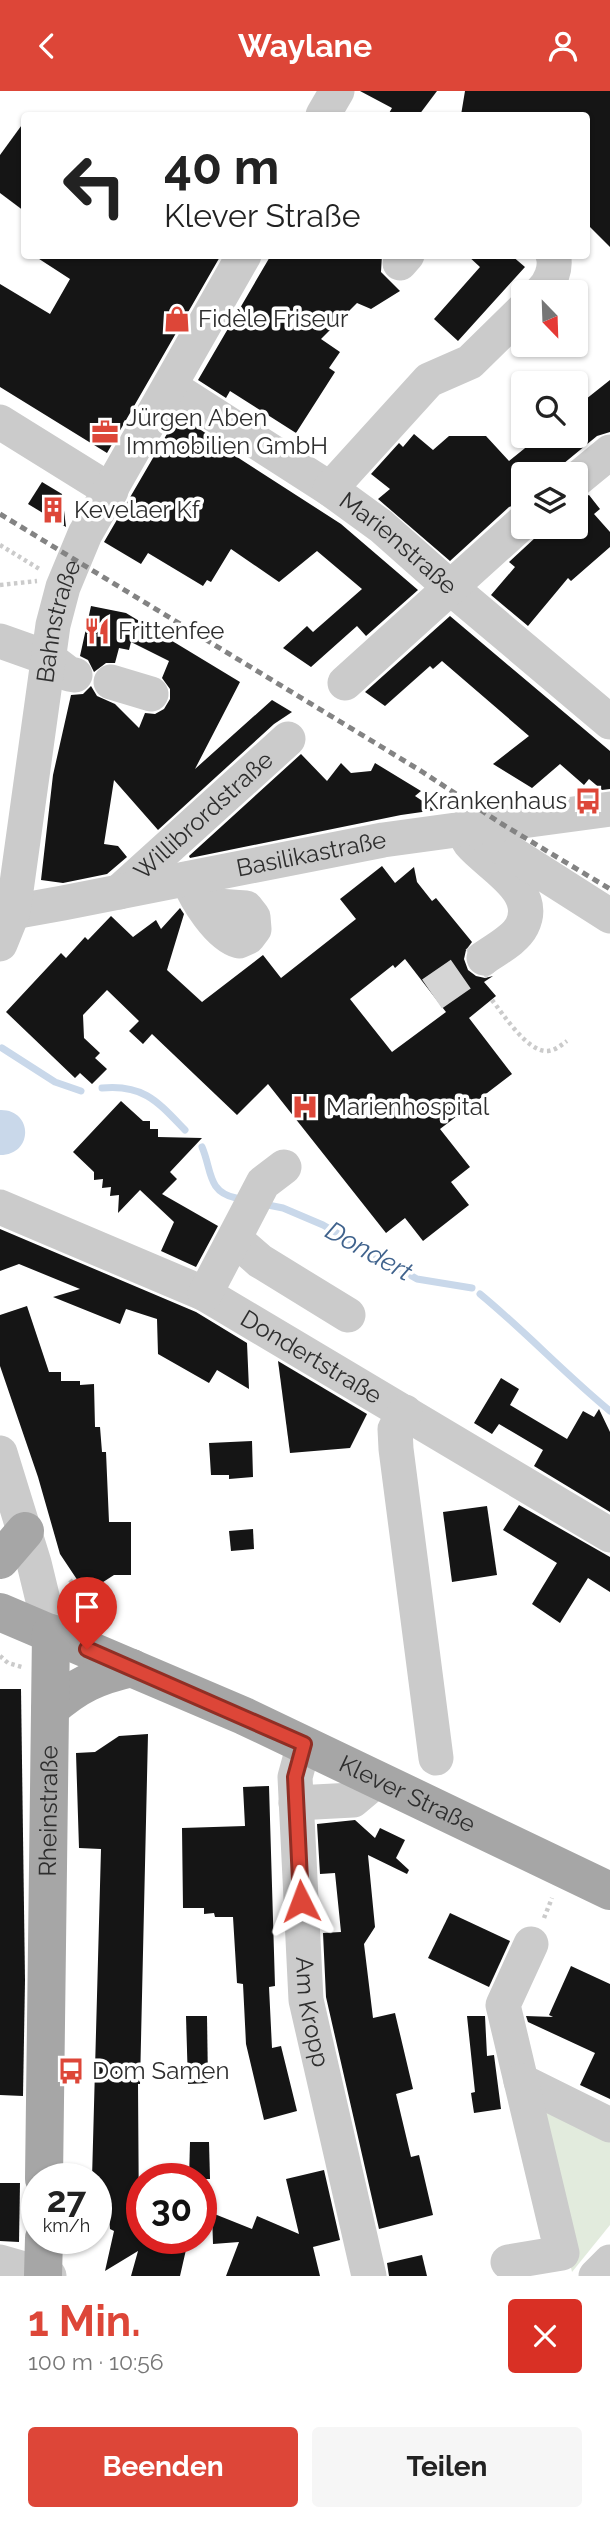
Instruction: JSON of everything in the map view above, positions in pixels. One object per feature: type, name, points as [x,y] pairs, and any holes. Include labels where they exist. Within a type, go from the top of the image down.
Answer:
[{"type":"main road","points":[[0,1560],[25,1531]]},
{"type":"main road","name":"Klever Straße","points":[[0,1612],[304,1744],[610,1891]]},
{"type":"main road","name":"Rheinstraße","points":[[44,2163],[51,1633]]},
{"type":"main road","points":[[50,1709],[86,1682],[132,1668]]},
{"type":"street","points":[[325,112],[337,91]]},
{"type":"street","name":"Bahnstraße","points":[[0,944],[62,667],[52,625],[63,587],[85,534],[242,259]]},
{"type":"street","points":[[550,280],[555,259]]},
{"type":"street","points":[[330,489],[429,380],[470,362],[511,322]]},
{"type":"street","name":"Marienstraße","points":[[171,387],[330,489],[381,526],[610,722]]},
{"type":"street","points":[[0,422],[111,491]]},
{"type":"street","points":[[588,470],[610,452]]},
{"type":"street","points":[[345,683],[511,533]]},
{"type":"street","points":[[0,641],[62,667]]},
{"type":"street","points":[[111,682],[151,694]]},
{"type":"street","name":"Willibrordstraße","points":[[119,892],[288,739]]},
{"type":"street","name":"Basilikastraße","points":[[6,911],[119,892],[195,892],[383,840],[610,809]]},
{"type":"street","points":[[484,958],[522,926],[524,902],[510,879],[469,842],[472,828],[610,916]]},
{"type":"street","points":[[205,1294],[263,1184],[284,1167]]},
{"type":"street","name":"Dondertstraße","points":[[0,1207],[205,1294],[610,1535]]},
{"type":"street","points":[[235,1239],[260,1261],[348,1315]]},
{"type":"street","points":[[405,1412],[395,1429],[396,1449],[436,1758]]},
{"type":"street","name":"Rheinstraße","points":[[0,1453],[25,1531],[51,1633]]},
{"type":"street","name":"Am Kropp","points":[[304,1744],[295,1777],[306,2000],[369,2276]]},
{"type":"street","points":[[296,1803],[353,1800],[377,1779]]},
{"type":"street","points":[[509,2262],[562,2253],[503,2005],[531,1944]]},
{"type":"street","points":[[520,2081],[610,2125]]},
{"type":"street","points":[[0,2262],[45,2266]]},
{"type":"street","points":[[596,2276],[610,2262]]},
{"type":"path","points":[[0,545],[46,573]]},
{"type":"path","points":[[0,585],[41,580]]},
{"type":"path","points":[[492,1000],[525,1040],[537,1050],[551,1051],[567,1041]]},
{"type":"path","points":[[69,1577],[82,1594],[107,1605],[87,1649]]},
{"type":"path","points":[[0,1656],[18,1667],[30,1667]]},
{"type":"shaded area","points":[[534,2106],[610,2128],[610,2225],[572,2272]]},
{"type":"water","points":[[0,1110],[19,1117],[25,1132],[19,1148],[0,1155]]},
{"type":"building","points":[[360,91],[437,91],[421,112],[390,112],[392,108]]},
{"type":"building","points":[[465,91],[610,91],[610,247],[590,227],[590,112],[462,112]]},
{"type":"building","points":[[21,126],[21,209],[0,193],[0,155]]},
{"type":"building","points":[[39,259],[219,259],[107,453],[0,387],[0,284],[50,314],[70,279]]},
{"type":"building","points":[[269,259],[382,259],[381,272],[400,291],[371,309],[357,303],[321,339],[340,352],[329,368],[335,372],[296,433],[230,391],[226,398],[198,380]]},
{"type":"building","points":[[471,259],[516,259],[525,267],[458,341],[434,319],[480,267]]},
{"type":"building","points":[[610,380],[610,432],[597,436],[588,443],[588,397]]},
{"type":"building","points":[[178,415],[207,434],[206,437],[341,524],[418,590],[366,636],[357,626],[311,667],[283,648],[307,626],[313,632],[362,589],[317,551],[279,582],[231,549],[211,582],[207,580],[203,586],[148,553],[141,564],[104,542]]},
{"type":"building","points":[[414,434],[433,450],[449,436],[486,436],[509,461],[525,448],[582,448],[565,462],[511,462],[511,506],[450,561],[378,499],[390,489],[371,474],[399,443],[403,447]]},
{"type":"building","name":"Kevelaer Kf","points":[[42,482],[62,494],[66,527],[28,504]]},
{"type":"building","points":[[588,495],[600,509],[594,514],[610,532],[610,547],[571,581],[568,578],[528,626],[491,595],[515,567],[509,562],[534,539],[588,539]]},
{"type":"building","points":[[91,606],[126,613],[240,682],[195,769],[272,700],[292,712],[274,724],[158,830],[114,780],[104,844],[118,846],[127,857],[107,874],[63,883],[41,880],[53,775],[71,695],[83,694],[91,686],[97,696],[115,704],[139,728],[145,713],[155,714],[164,709],[170,699],[170,689],[162,678],[169,661],[131,642],[129,650],[119,648],[115,663],[106,663],[94,672],[88,660],[80,656]]},
{"type":"building","points":[[450,616],[610,751],[610,789],[602,790],[589,779],[584,785],[560,764],[532,788],[493,764],[529,736],[442,661],[433,669],[430,666],[385,706],[365,692]]},
{"type":"building","points":[[301,754],[327,781],[341,763],[351,773],[371,771],[375,763],[421,791],[415,796],[436,810],[190,858],[189,856]]},
{"type":"building","points":[[382,866],[395,883],[414,867],[417,882],[432,901],[436,898],[472,942],[464,959],[468,970],[476,976],[493,976],[484,982],[496,996],[469,1018],[512,1074],[440,1129],[470,1167],[451,1182],[469,1205],[423,1241],[405,1218],[386,1233],[268,1084],[237,1115],[152,1034],[143,1044],[129,1031],[139,1021],[107,990],[83,1015],[84,1038],[100,1053],[95,1058],[107,1069],[92,1084],[80,1073],[75,1078],[6,1012],[61,953],[66,958],[85,937],[88,940],[111,916],[133,937],[156,920],[161,929],[180,908],[184,914],[167,970],[202,1002],[263,955],[281,978],[356,919],[340,899]],"holes":[[[405,959],[446,1012],[392,1052],[350,999],[393,965],[395,968]]]},
{"type":"building","points":[[121,1101],[143,1121],[150,1121],[150,1129],[158,1129],[158,1137],[202,1138],[170,1172],[177,1179],[162,1194],[218,1226],[196,1267],[161,1251],[174,1222],[140,1190],[118,1213],[119,1195],[110,1196],[111,1187],[102,1188],[103,1179],[94,1180],[94,1172],[73,1152]]},
{"type":"building","points":[[0,1229],[196,1312],[247,1343],[249,1389],[217,1370],[209,1383],[158,1354],[157,1319],[126,1309],[120,1324],[53,1297],[80,1289],[19,1264],[0,1271]]},
{"type":"building","points":[[27,1306],[49,1372],[61,1372],[61,1381],[80,1381],[80,1385],[94,1384],[95,1427],[100,1427],[102,1452],[106,1452],[109,1522],[131,1522],[131,1575],[114,1575],[86,1593],[60,1554],[38,1477],[0,1366],[0,1315]]},
{"type":"building","points":[[278,1361],[367,1414],[350,1448],[290,1453]]},
{"type":"building","points":[[501,1378],[519,1389],[510,1405],[567,1439],[583,1411],[594,1417],[599,1409],[610,1432],[610,1512],[534,1466],[543,1450],[499,1424],[492,1434],[474,1423]]},
{"type":"building","points":[[252,1441],[253,1477],[229,1479],[229,1475],[211,1475],[209,1443]]},
{"type":"building","points":[[519,1505],[610,1557],[610,1592],[588,1578],[560,1623],[532,1604],[557,1563],[503,1530]]},
{"type":"building","points":[[487,1506],[497,1575],[452,1582],[443,1512]]},
{"type":"building","points":[[253,1529],[254,1549],[231,1551],[229,1531]]},
{"type":"building","points":[[0,1689],[21,1689],[25,1980],[23,2096],[0,2095]]},
{"type":"building","points":[[148,1734],[138,2084],[139,2163],[126,2163],[126,2254],[133,2254],[105,2271],[109,2254],[112,2254],[114,2231],[112,2163],[92,2163],[101,1849],[79,1848],[76,1753],[95,1752],[119,1736]]},
{"type":"building","points":[[269,1786],[275,1986],[269,1987],[272,2048],[281,2046],[297,2111],[264,2120],[246,2044],[243,1984],[237,1983],[233,1917],[204,1914],[204,1908],[183,1908],[182,1828],[245,1826],[243,1787]]},
{"type":"building","points":[[355,1820],[375,1838],[380,1828],[405,1840],[396,1858],[409,1870],[407,1874],[368,1855],[375,1927],[364,1944],[373,2018],[395,2013],[413,2089],[396,2094],[411,2157],[419,2155],[433,2215],[379,2229],[326,1997],[323,1933],[341,1932],[335,1873],[320,1874],[317,1824]]},
{"type":"building","points":[[450,1913],[510,1941],[489,1987],[428,1958]]},
{"type":"building","points":[[571,1966],[610,1984],[610,2099],[580,2085],[595,2053],[528,2022],[526,2016],[553,2017],[549,2015]]},
{"type":"building","points":[[186,2016],[207,2016],[208,2083],[188,2084]]},
{"type":"building","points":[[467,2016],[485,2016],[487,2056],[494,2055],[501,2109],[474,2113],[471,2093],[475,2092]]},
{"type":"building","points":[[190,2142],[209,2142],[210,2163],[189,2163]]},
{"type":"building","points":[[324,2170],[340,2240],[313,2247],[320,2276],[226,2276],[239,2242],[217,2244],[217,2215],[252,2229],[257,2216],[299,2234],[286,2179]]},
{"type":"building","points":[[0,2183],[20,2183],[19,2242],[0,2241]]},
{"type":"building","points":[[137,2254],[185,2254],[180,2276],[131,2276]]},
{"type":"building","points":[[422,2255],[427,2276],[389,2276],[387,2263]]},
{"type":"waterway","name":"Dondert","points":[[2,1048],[55,1082],[81,1091]]},
{"type":"waterway","name":"Dondert","points":[[102,1088],[140,1092],[158,1103],[185,1130]]},
{"type":"waterway","name":"Dondert","points":[[202,1147],[215,1185],[220,1191],[236,1198]]},
{"type":"waterway","name":"Dondert","points":[[268,1205],[283,1208],[323,1225],[417,1279],[472,1288]]},
{"type":"waterway","name":"Dondert","points":[[480,1294],[610,1411]]},
{"type":"tunnel","points":[[432,994],[484,958]]},
{"type":"railway","points":[[0,514],[610,889]]},
{"type":"place","name":"Fidèle Friseur","points":[[177,319]]},
{"type":"place","name":"Jürgen Aben Immobilien GmbH","points":[[105,432]]},
{"type":"place","name":"Kevelaer Kf","points":[[53,510]]},
{"type":"place","name":"Frittenfee","points":[[97,631]]},
{"type":"place","name":"Krankenhaus","points":[[588,801]]},
{"type":"place","name":"Marienhospital","points":[[305,1107]]},
{"type":"place","name":"Dom Samen","points":[[71,2071]]},
{"type":"route","points":[[87,1649],[304,1744],[295,1777],[301,1901]]}]
